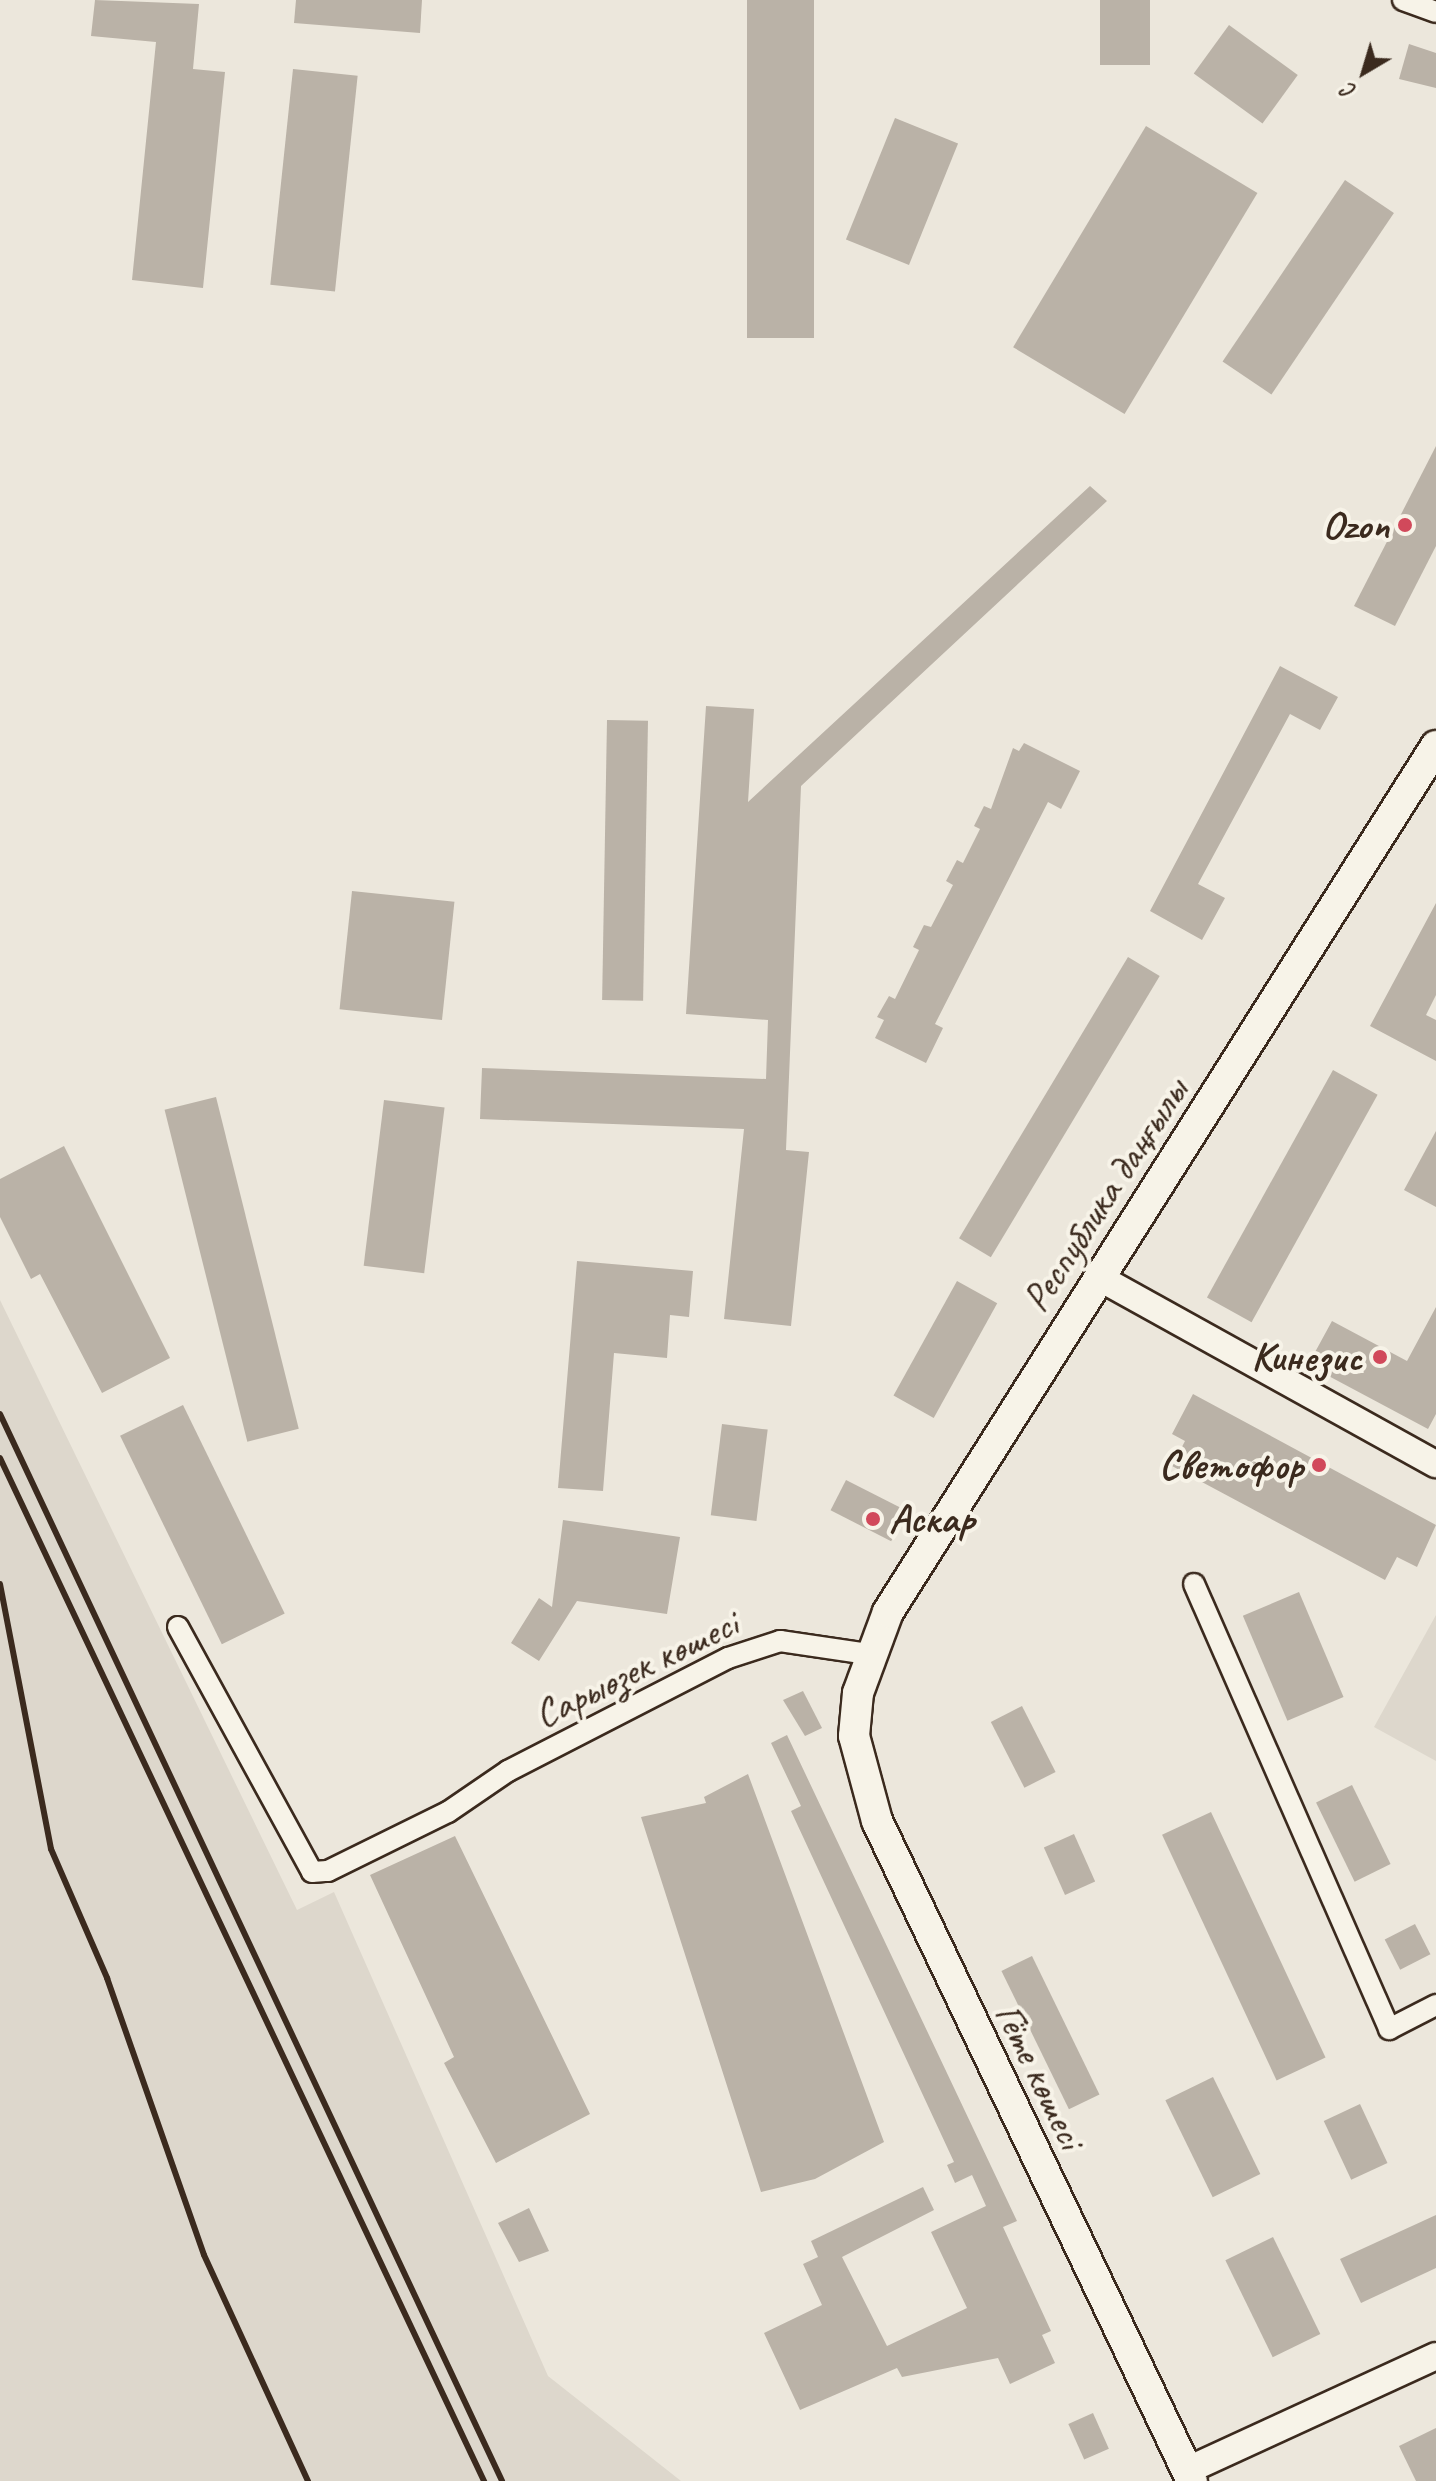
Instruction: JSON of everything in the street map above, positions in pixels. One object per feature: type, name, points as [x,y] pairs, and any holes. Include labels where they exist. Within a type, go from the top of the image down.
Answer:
[{"type":"main road","name":"Республика даңғылы","points":[[858,1693],[868,1654],[1098,1277],[1436,746]]},
{"type":"main road","name":"Гёте көшесі","points":[[858,1693],[854,1736],[877,1821],[1189,2476]]},
{"type":"street","points":[[1403,0],[1436,12]]},
{"type":"street","points":[[1098,1277],[1436,1464]]},
{"type":"street","points":[[1194,1584],[1389,2029],[1436,2005]]},
{"type":"street","name":"Сарыөзек көшесі","points":[[178,1627],[312,1872],[328,1871],[448,1812],[508,1771],[728,1658],[780,1641],[868,1654]]},
{"type":"street","points":[[1189,2476],[1436,2356]]},
{"type":"shaded area","points":[[0,1300],[297,1910],[334,1892],[548,2376],[681,2481],[0,2481]]},
{"type":"shaded area","points":[[1436,1615],[1436,1761],[1374,1727]]},
{"type":"building","points":[[95,0],[199,4],[193,69],[225,72],[203,288],[132,280],[156,42],[91,36]]},
{"type":"building","points":[[296,0],[422,0],[420,33],[294,23]]},
{"type":"building","points":[[747,0],[814,0],[814,338],[747,338]]},
{"type":"building","points":[[1100,0],[1150,0],[1150,65],[1100,65]]},
{"type":"building","points":[[1229,25],[1298,75],[1262,124],[1194,74]]},
{"type":"building","points":[[1409,44],[1436,53],[1436,88],[1399,79]]},
{"type":"building","points":[[293,69],[358,76],[335,292],[270,285]]},
{"type":"building","points":[[895,118],[958,143],[909,265],[846,239]]},
{"type":"building","points":[[1146,126],[1257,193],[1125,414],[1013,347]]},
{"type":"building","points":[[1345,180],[1394,213],[1271,395],[1223,362]]},
{"type":"building","points":[[1436,446],[1436,546],[1395,626],[1354,606]]},
{"type":"building","points":[[1090,486],[1107,501],[801,786],[786,1150],[809,1152],[791,1326],[724,1319],[744,1129],[480,1119],[482,1068],[766,1079],[768,1020],[686,1014],[706,706],[754,709],[748,802]]},
{"type":"building","points":[[1280,666],[1338,697],[1320,730],[1290,714],[1198,884],[1225,898],[1202,940],[1150,911]]},
{"type":"building","points":[[607,720],[648,721],[643,1001],[602,1000]]},
{"type":"building","points":[[1024,743],[1080,771],[1061,809],[1048,802],[935,1024],[943,1028],[926,1063],[875,1038],[884,1020],[877,1017],[889,996],[895,999],[919,950],[913,947],[924,925],[931,927],[953,885],[946,881],[957,860],[963,863],[980,829],[974,826],[984,806],[991,809],[1013,748],[1019,751]]},
{"type":"building","points":[[352,891],[454,902],[442,1020],[340,1009]]},
{"type":"building","points":[[1436,903],[1436,995],[1426,1015],[1436,1020],[1436,1061],[1370,1026]]},
{"type":"building","points":[[1128,957],[1160,976],[991,1257],[959,1238]]},
{"type":"building","points":[[1333,1070],[1378,1095],[1252,1322],[1207,1297]]},
{"type":"building","points":[[216,1097],[299,1429],[247,1442],[165,1110]]},
{"type":"building","points":[[384,1100],[445,1107],[424,1273],[364,1266]]},
{"type":"building","points":[[1436,1131],[1436,1207],[1404,1190]]},
{"type":"building","points":[[64,1146],[170,1358],[102,1393],[40,1274],[31,1279],[0,1217],[0,1179]]},
{"type":"building","points":[[577,1261],[693,1271],[689,1317],[670,1315],[667,1358],[614,1353],[603,1491],[558,1488]]},
{"type":"building","points":[[957,1281],[997,1303],[934,1418],[893,1396]]},
{"type":"building","points":[[1436,1307],[1436,1414],[1428,1429],[1308,1365],[1332,1321],[1407,1361]]},
{"type":"building","points":[[1193,1394],[1436,1525],[1417,1567],[1397,1557],[1385,1580],[1172,1466],[1185,1441],[1172,1434]]},
{"type":"building","points":[[183,1405],[285,1614],[222,1644],[120,1436]]},
{"type":"building","points":[[722,1424],[768,1430],[756,1521],[711,1515]]},
{"type":"building","points":[[846,1480],[907,1511],[891,1541],[831,1510]]},
{"type":"building","points":[[563,1520],[680,1537],[667,1614],[577,1601],[539,1661],[511,1643],[539,1598],[552,1607]]},
{"type":"building","points":[[1299,1592],[1344,1697],[1287,1721],[1243,1616]]},
{"type":"building","points":[[803,1691],[822,1728],[805,1736],[783,1700]]},
{"type":"building","points":[[1022,1706],[1056,1772],[1024,1788],[991,1722]]},
{"type":"building","points":[[787,1735],[1017,2221],[1003,2227],[1051,2331],[1042,2335],[1055,2363],[1010,2384],[998,2358],[902,2377],[897,2368],[800,2410],[764,2333],[822,2305],[803,2264],[818,2257],[811,2241],[923,2187],[934,2210],[842,2257],[887,2346],[967,2308],[931,2232],[986,2206],[972,2175],[955,2183],[947,2165],[954,2162],[791,1811],[801,1806],[771,1743]]},
{"type":"building","points":[[748,1774],[884,2142],[815,2179],[761,2192],[641,1817],[706,1803],[704,1797]]},
{"type":"building","points":[[1352,1785],[1391,1864],[1355,1882],[1316,1803]]},
{"type":"building","points":[[1211,1812],[1326,2058],[1277,2080],[1162,1835]]},
{"type":"building","points":[[1074,1834],[1095,1882],[1065,1895],[1044,1847]]},
{"type":"building","points":[[455,1836],[590,2114],[496,2163],[444,2063],[454,2057],[370,1875]]},
{"type":"building","points":[[1415,1924],[1430,1954],[1400,1970],[1385,1939]]},
{"type":"building","points":[[1032,1956],[1100,2094],[1069,2109],[1001,1971]]},
{"type":"building","points":[[1213,2077],[1260,2174],[1213,2197],[1165,2100]]},
{"type":"building","points":[[1360,2104],[1387,2163],[1351,2180],[1324,2121]]},
{"type":"building","points":[[529,2208],[549,2251],[519,2262],[498,2223]]},
{"type":"building","points":[[1436,2215],[1436,2268],[1361,2303],[1340,2259]]},
{"type":"building","points":[[1273,2237],[1320,2334],[1273,2357],[1225,2260]]},
{"type":"building","points":[[1093,2413],[1109,2449],[1084,2460],[1068,2424]]},
{"type":"building","points":[[1436,2428],[1436,2481],[1416,2481],[1399,2446]]},
{"type":"railway","points":[[0,1414],[502,2481]]},
{"type":"railway","points":[[0,1458],[484,2481]]},
{"type":"railway","points":[[0,1584],[51,1849],[107,1978],[204,2255],[308,2481]]},
{"type":"place","name":"Ozon","points":[[1405,525]]},
{"type":"place","name":"Кинезис","points":[[1380,1357]]},
{"type":"place","name":"Светофор","points":[[1319,1465]]},
{"type":"place","name":"Аскар","points":[[873,1519]]}]
